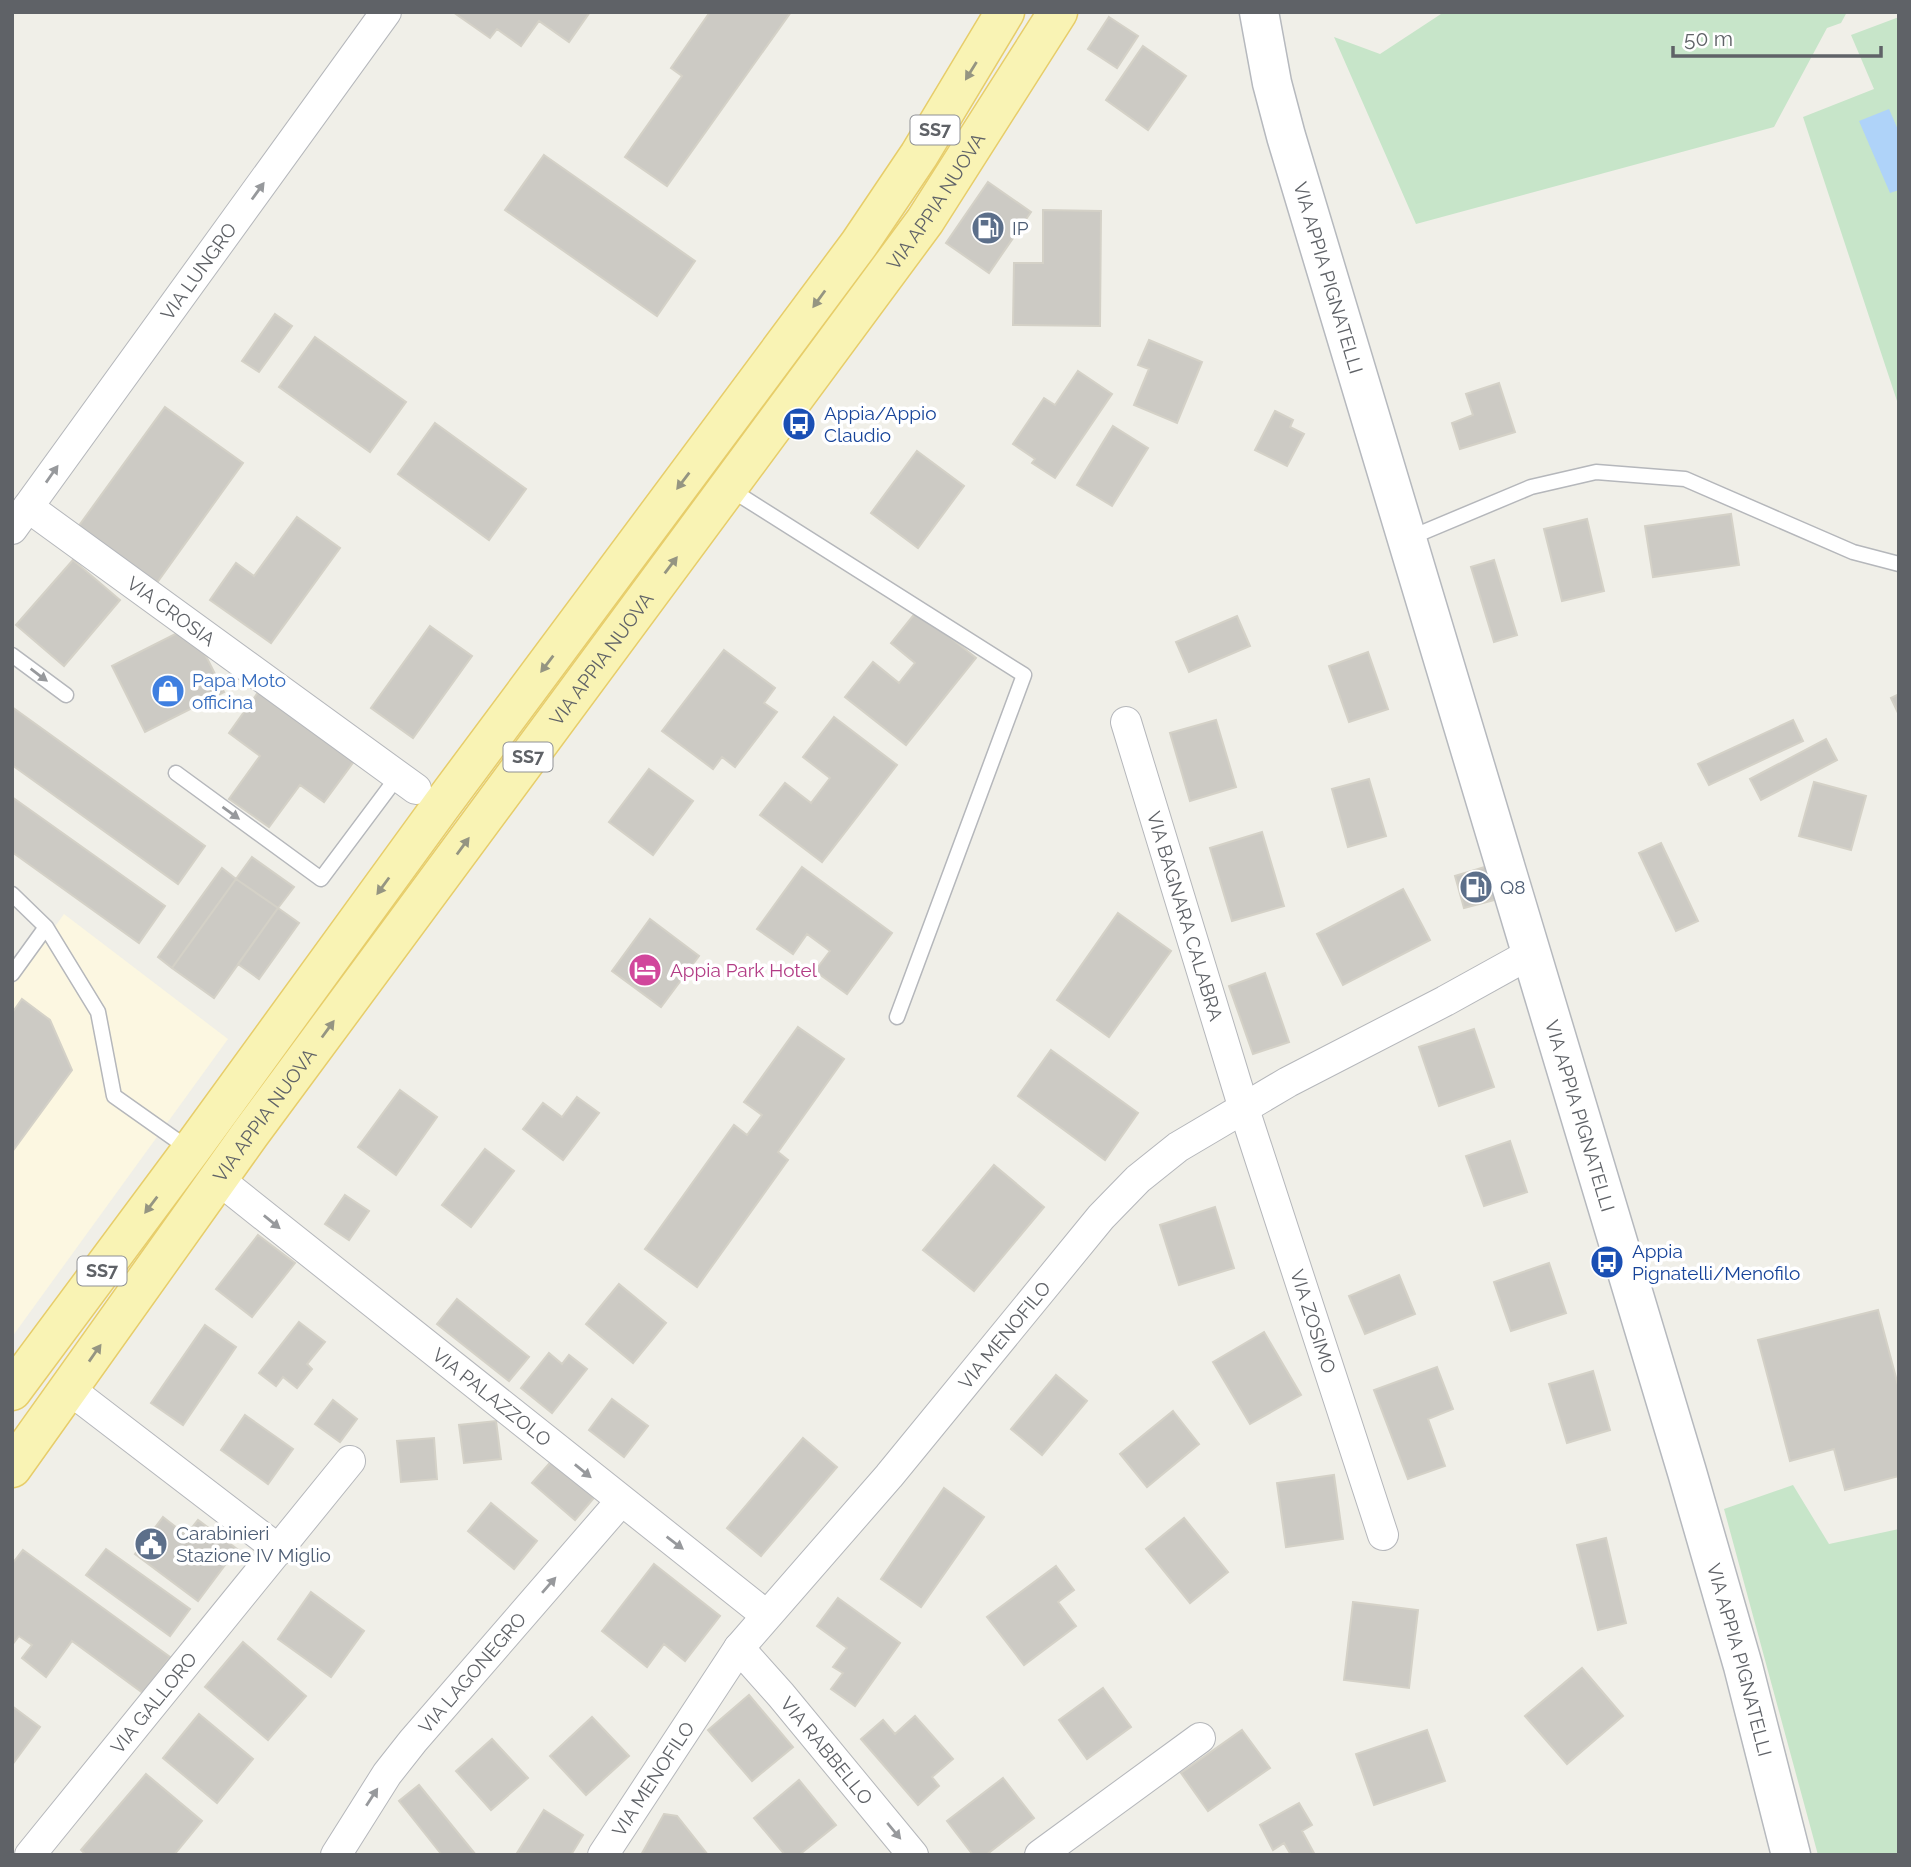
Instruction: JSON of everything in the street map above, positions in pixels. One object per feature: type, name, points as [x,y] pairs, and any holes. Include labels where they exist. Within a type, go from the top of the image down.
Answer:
[{"type":"main road","name":"VIA APPIA NUOVA","points":[[12,1391],[441,806],[859,244],[919,155],[1006,12]]},
{"type":"main road","points":[[1047,23],[1069,12]]},
{"type":"main road","name":"VIA APPIA PIGNATELLI","points":[[1259,12],[1272,83],[1286,136],[1687,1472],[1743,1667],[1791,1855]]},
{"type":"main road","name":"VIA APPIA NUOVA","points":[[12,1468],[218,1179],[935,207],[1047,23]]},
{"type":"street","name":"VIA LUNGRO","points":[[20,518],[386,12]]},
{"type":"street","name":"VIA CROSIA","points":[[20,518],[407,782]]},
{"type":"street","name":"VIA BAGNARA CALABRA","points":[[1126,722],[1244,1109]]},
{"type":"street","name":"VIA MENOFILO","points":[[603,1855],[739,1648],[888,1476],[1101,1217],[1138,1179],[1178,1147],[1288,1082],[1446,1001],[1530,954]]},
{"type":"street","name":"VIA ZOSIMO","points":[[1244,1109],[1383,1535]]},
{"type":"street","name":"VIA PALAZZOLO","points":[[218,1179],[766,1615]]},
{"type":"street","points":[[69,1390],[279,1550]]},
{"type":"street","name":"VIA GALLORO","points":[[30,1855],[350,1461]]},
{"type":"street","name":"VIA LAGONEGRO","points":[[336,1855],[387,1774],[413,1741],[621,1502]]},
{"type":"street","name":"VIA RABBELLO","points":[[739,1648],[913,1855]]},
{"type":"street","points":[[1040,1855],[1200,1738]]},
{"type":"lane","points":[[1406,540],[1531,487],[1597,472],[1685,479],[1853,552],[1899,564]]},
{"type":"lane","points":[[729,488],[1024,675],[897,1017]]},
{"type":"lane","points":[[12,655],[66,695]]},
{"type":"lane","points":[[176,773],[321,879],[407,782]]},
{"type":"lane","points":[[12,894],[46,927],[98,1012],[114,1096],[191,1150]]},
{"type":"lane","points":[[12,974],[46,927]]},
{"type":"shaded area","points":[[64,914],[228,1039],[12,1337],[12,986]]},
{"type":"green space","points":[[1444,12],[1847,12],[1841,23],[1827,28],[1774,127],[1416,224],[1334,37],[1380,54]]},
{"type":"green space","points":[[1899,17],[1899,407],[1803,117],[1874,89],[1851,35]]},
{"type":"green space","points":[[1793,1485],[1829,1544],[1899,1529],[1899,1855],[1818,1855],[1724,1509]]},
{"type":"water","points":[[1889,109],[1899,132],[1899,190],[1890,193],[1859,121]]},
{"type":"building","points":[[453,12],[590,12],[569,42],[539,21],[521,46],[497,29],[490,38]]},
{"type":"building","points":[[710,12],[791,12],[667,186],[625,157],[682,76],[671,68]]},
{"type":"building","points":[[1109,17],[1138,36],[1117,68],[1088,49]]},
{"type":"building","points":[[1143,46],[1186,76],[1148,130],[1106,100]]},
{"type":"building","points":[[544,155],[695,261],[657,316],[505,210]]},
{"type":"building","name":"IP","points":[[988,182],[1031,212],[989,273],[946,243]]},
{"type":"building","points":[[1043,210],[1101,211],[1100,326],[1013,325],[1014,263],[1043,263]]},
{"type":"building","points":[[275,314],[292,326],[259,372],[242,361]]},
{"type":"building","points":[[315,337],[406,402],[370,452],[279,387]]},
{"type":"building","points":[[1149,340],[1202,362],[1177,423],[1134,405],[1149,369],[1138,365]]},
{"type":"building","points":[[1078,371],[1112,394],[1055,478],[1032,463],[1035,459],[1013,444],[1044,398],[1055,405]]},
{"type":"building","points":[[1499,383],[1515,432],[1460,449],[1452,423],[1473,415],[1466,394]]},
{"type":"building","points":[[165,407],[243,463],[156,584],[78,527]]},
{"type":"building","points":[[1275,411],[1293,420],[1290,427],[1304,434],[1287,466],[1255,450]]},
{"type":"building","points":[[435,423],[526,489],[489,540],[398,474]]},
{"type":"building","points":[[1113,426],[1148,448],[1112,506],[1077,485]]},
{"type":"building","points":[[917,451],[964,486],[918,548],[871,513]]},
{"type":"building","points":[[1731,514],[1739,565],[1653,577],[1645,526]]},
{"type":"building","points":[[297,517],[340,548],[271,643],[210,600],[236,563],[254,576]]},
{"type":"building","points":[[1587,519],[1604,591],[1562,601],[1544,529]]},
{"type":"building","points":[[73,560],[120,600],[64,666],[16,625]]},
{"type":"building","points":[[1494,560],[1517,635],[1494,642],[1471,567]]},
{"type":"building","points":[[917,611],[976,658],[906,745],[845,697],[873,662],[899,683],[915,663],[891,643]]},
{"type":"building","points":[[1237,616],[1250,646],[1189,672],[1176,642]]},
{"type":"building","points":[[191,626],[224,692],[145,732],[112,666]]},
{"type":"building","points":[[430,626],[472,656],[413,738],[371,708]]},
{"type":"building","points":[[724,650],[775,688],[764,703],[777,712],[735,767],[722,757],[713,769],[662,731]]},
{"type":"building","points":[[1368,652],[1388,709],[1349,722],[1329,666]]},
{"type":"building","points":[[259,691],[355,760],[324,802],[300,785],[269,827],[229,799],[260,756],[229,733]]},
{"type":"building","points":[[1899,694],[1899,715],[1891,698]]},
{"type":"building","points":[[12,707],[205,846],[178,884],[12,765]]},
{"type":"building","points":[[834,717],[897,765],[822,862],[760,815],[785,783],[811,803],[830,778],[803,757]]},
{"type":"building","points":[[1216,720],[1236,787],[1190,801],[1170,733]]},
{"type":"building","points":[[1793,720],[1803,741],[1709,785],[1698,764]]},
{"type":"building","points":[[1826,739],[1837,760],[1761,800],[1750,779]]},
{"type":"building","points":[[649,769],[693,801],[653,855],[609,822]]},
{"type":"building","points":[[1369,779],[1386,836],[1348,847],[1332,789]]},
{"type":"building","points":[[1814,782],[1866,796],[1851,850],[1799,836]]},
{"type":"building","points":[[12,797],[165,906],[139,943],[12,852]]},
{"type":"building","points":[[1262,832],[1284,906],[1232,921],[1210,848]]},
{"type":"building","points":[[1661,843],[1698,921],[1676,931],[1639,853]]},
{"type":"building","points":[[252,857],[294,887],[278,908],[236,879]]},
{"type":"building","name":"Q8","points":[[1488,866],[1498,899],[1464,908],[1455,876]]},
{"type":"building","points":[[802,867],[892,933],[847,994],[815,971],[830,951],[807,934],[793,954],[757,929]]},
{"type":"building","points":[[222,868],[236,879],[172,968],[158,957]]},
{"type":"building","points":[[236,879],[278,908],[214,998],[172,968]]},
{"type":"building","points":[[1403,889],[1430,940],[1343,985],[1317,934]]},
{"type":"building","points":[[278,908],[299,923],[259,979],[238,964]]},
{"type":"building","points":[[1118,913],[1171,951],[1109,1037],[1057,1000]]},
{"type":"building","points":[[650,919],[699,956],[661,1007],[612,971]]},
{"type":"building","points":[[1265,973],[1289,1042],[1253,1054],[1229,986]]},
{"type":"building","points":[[22,999],[50,1020],[72,1070],[12,1152],[12,1013]]},
{"type":"building","points":[[798,1027],[844,1059],[778,1152],[788,1160],[697,1287],[645,1249],[734,1125],[747,1135],[762,1115],[744,1102]]},
{"type":"building","points":[[1474,1029],[1494,1087],[1439,1106],[1419,1047]]},
{"type":"building","points":[[1051,1050],[1138,1113],[1105,1160],[1018,1096]]},
{"type":"building","points":[[400,1090],[437,1117],[396,1175],[358,1147]]},
{"type":"building","points":[[577,1097],[599,1113],[563,1160],[523,1129],[543,1103],[562,1117]]},
{"type":"building","points":[[1510,1141],[1527,1192],[1484,1206],[1466,1156]]},
{"type":"building","points":[[485,1149],[514,1171],[471,1227],[442,1205]]},
{"type":"building","points":[[994,1165],[1044,1207],[974,1291],[923,1250]]},
{"type":"building","points":[[345,1195],[369,1211],[349,1240],[325,1224]]},
{"type":"building","points":[[1215,1207],[1234,1268],[1179,1285],[1160,1225]]},
{"type":"building","points":[[258,1235],[295,1263],[252,1317],[216,1289]]},
{"type":"building","points":[[1549,1263],[1566,1313],[1511,1331],[1494,1282]]},
{"type":"building","points":[[1399,1275],[1415,1314],[1365,1334],[1349,1296]]},
{"type":"building","points":[[619,1284],[666,1323],[633,1363],[586,1324]]},
{"type":"building","points":[[457,1299],[529,1357],[509,1381],[437,1324]]},
{"type":"building","points":[[1878,1310],[1899,1389],[1899,1476],[1845,1490],[1834,1449],[1790,1461],[1758,1340]]},
{"type":"building","points":[[299,1322],[325,1342],[307,1364],[312,1369],[297,1388],[283,1377],[276,1386],[259,1373]]},
{"type":"building","points":[[205,1325],[236,1347],[183,1425],[151,1403]]},
{"type":"building","points":[[1264,1332],[1301,1395],[1250,1424],[1213,1362]]},
{"type":"building","points":[[549,1353],[562,1364],[569,1355],[587,1369],[552,1413],[521,1388]]},
{"type":"building","points":[[1437,1367],[1453,1409],[1428,1419],[1445,1466],[1408,1479],[1374,1390]]},
{"type":"building","points":[[1593,1371],[1610,1430],[1567,1443],[1549,1384]]},
{"type":"building","points":[[1056,1375],[1087,1401],[1042,1455],[1011,1429]]},
{"type":"building","points":[[612,1399],[648,1426],[624,1457],[589,1430]]},
{"type":"building","points":[[333,1400],[357,1419],[340,1442],[315,1424]]},
{"type":"building","points":[[1173,1411],[1199,1444],[1147,1487],[1120,1454]]},
{"type":"building","points":[[245,1415],[293,1449],[268,1484],[221,1450]]},
{"type":"building","points":[[496,1421],[501,1459],[464,1463],[459,1425]]},
{"type":"building","points":[[434,1438],[437,1479],[401,1482],[397,1441]]},
{"type":"building","points":[[803,1438],[837,1467],[761,1556],[727,1528]]},
{"type":"building","points":[[556,1456],[598,1493],[575,1520],[532,1483]]},
{"type":"building","points":[[1334,1475],[1343,1539],[1286,1547],[1277,1483]]},
{"type":"building","points":[[944,1488],[984,1517],[921,1607],[881,1579]]},
{"type":"building","points":[[491,1503],[537,1541],[514,1569],[468,1531]]},
{"type":"building","points":[[163,1517],[186,1535],[198,1520],[237,1549],[198,1601],[135,1554]]},
{"type":"building","points":[[1184,1518],[1228,1572],[1190,1603],[1146,1549]]},
{"type":"building","points":[[1606,1538],[1626,1623],[1598,1630],[1577,1545]]},
{"type":"building","points":[[106,1549],[190,1609],[170,1636],[86,1575]]},
{"type":"building","points":[[23,1550],[170,1657],[143,1693],[72,1641],[46,1677],[22,1658],[32,1645],[19,1636],[12,1645],[12,1564]]},
{"type":"building","points":[[654,1564],[720,1616],[685,1661],[664,1644],[647,1667],[602,1631]]},
{"type":"building","points":[[1056,1566],[1074,1590],[1058,1602],[1076,1626],[1024,1665],[987,1617]]},
{"type":"building","points":[[311,1592],[364,1631],[331,1677],[278,1639]]},
{"type":"building","points":[[838,1598],[900,1643],[855,1706],[831,1689],[843,1673],[833,1667],[847,1648],[817,1626]]},
{"type":"building","points":[[1353,1602],[1418,1610],[1409,1688],[1344,1680]]},
{"type":"building","points":[[243,1642],[306,1696],[268,1740],[205,1687]]},
{"type":"building","points":[[1582,1668],[1623,1716],[1567,1764],[1525,1716]]},
{"type":"building","points":[[1103,1688],[1131,1727],[1087,1759],[1059,1720]]},
{"type":"building","points":[[749,1695],[793,1747],[752,1781],[708,1730]]},
{"type":"building","points":[[12,1706],[40,1727],[12,1765]]},
{"type":"building","points":[[199,1714],[253,1759],[217,1803],[163,1758]]},
{"type":"building","points":[[915,1716],[953,1759],[932,1777],[939,1786],[918,1805],[861,1739],[883,1720],[895,1734]]},
{"type":"building","points":[[592,1717],[629,1756],[586,1795],[550,1756]]},
{"type":"building","points":[[1242,1730],[1270,1768],[1208,1811],[1181,1773]]},
{"type":"building","points":[[1427,1730],[1445,1781],[1374,1805],[1356,1754]]},
{"type":"building","points":[[492,1739],[528,1778],[491,1810],[456,1771]]},
{"type":"building","points":[[146,1774],[202,1821],[174,1855],[86,1855],[81,1850]]},
{"type":"building","points":[[1003,1778],[1034,1818],[986,1855],[973,1855],[947,1821]]},
{"type":"building","points":[[799,1780],[836,1825],[799,1855],[785,1855],[754,1818]]},
{"type":"building","points":[[419,1785],[476,1855],[442,1855],[399,1801]]},
{"type":"building","points":[[1299,1803],[1312,1825],[1302,1831],[1315,1855],[1291,1855],[1284,1843],[1273,1850],[1260,1825]]},
{"type":"building","points":[[544,1810],[583,1835],[571,1855],[517,1853]]},
{"type":"building","points":[[664,1814],[677,1816],[708,1855],[641,1855]]},
{"type":"place","name":"IP","points":[[988,228]]},
{"type":"place","name":"Appia/Appio Claudio","points":[[799,424]]},
{"type":"place","name":"Papa Moto officina","points":[[168,691]]},
{"type":"place","name":"Q8","points":[[1476,887]]},
{"type":"place","name":"Appia Park Hotel","points":[[645,970]]},
{"type":"place","name":"Appia Pignatelli/Menofilo","points":[[1607,1262]]},
{"type":"place","name":"Carabinieri Stazione IV Miglio","points":[[151,1544]]}]
